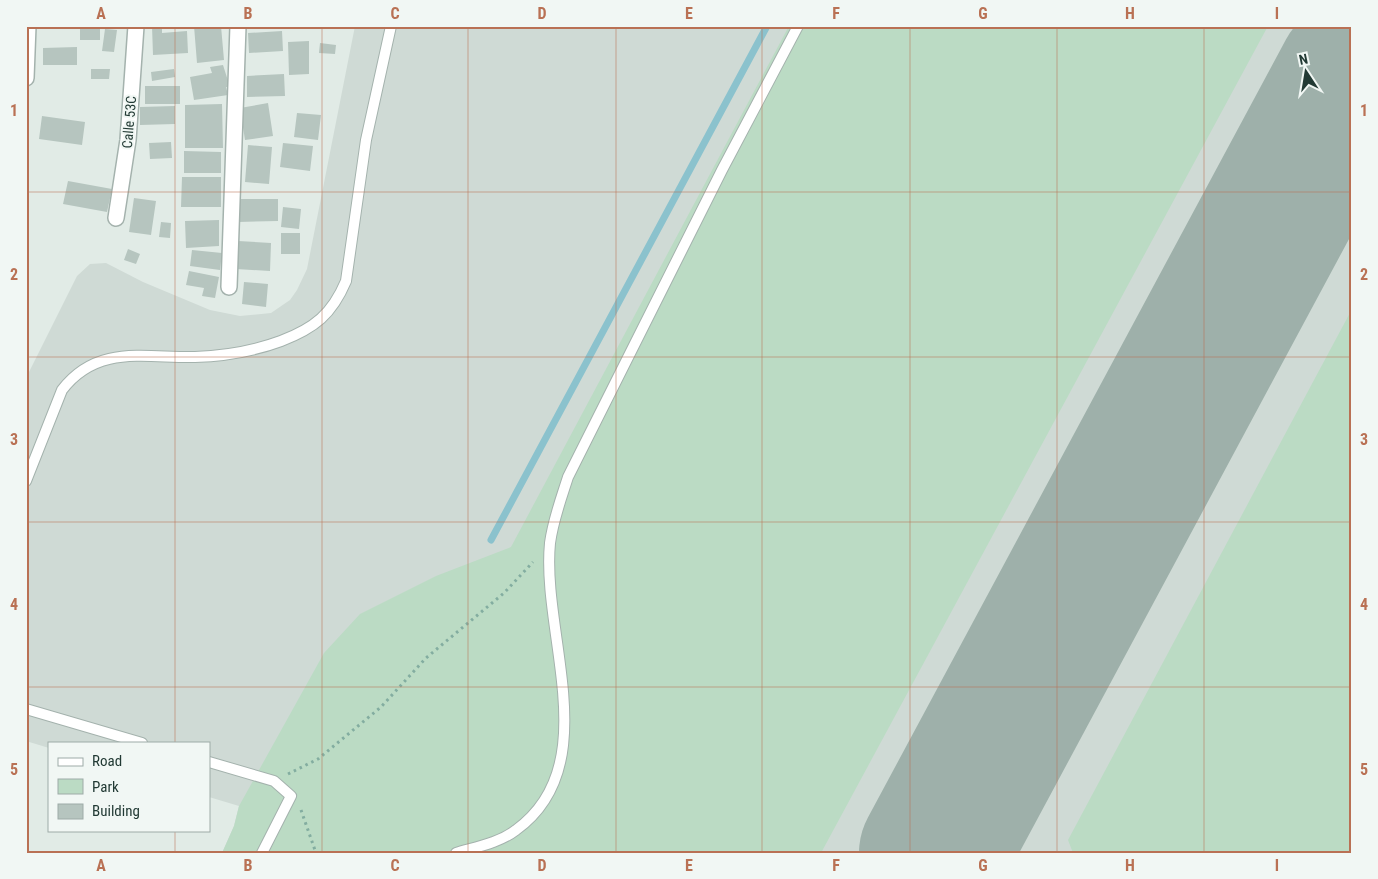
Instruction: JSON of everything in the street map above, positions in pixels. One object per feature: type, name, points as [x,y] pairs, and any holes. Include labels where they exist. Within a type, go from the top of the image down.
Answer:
[{"type":"street","points":[[26,78],[28,26]]},
{"type":"street","name":"Calle 53C","points":[[116,218],[128,140],[136,26]]},
{"type":"street","points":[[228,287],[238,26]]},
{"type":"lane","points":[[26,481],[62,390],[71,378],[84,367],[121,356],[195,357],[248,351],[295,336],[313,327],[328,313],[339,297],[346,281],[366,140],[391,26]]},
{"type":"lane","points":[[456,853],[493,842],[515,831],[528,820],[546,798],[557,776],[564,749],[564,710],[552,609],[550,544],[556,514],[568,477],[718,179],[798,26]]},
{"type":"lane","points":[[26,709],[139,742]]},
{"type":"lane","points":[[210,762],[274,781],[291,796],[262,853]]},
{"type":"path","points":[[274,781],[318,759],[381,707],[426,658],[504,593],[550,544]]},
{"type":"path","points":[[291,796],[299,805],[316,853]]},
{"type":"shaded area","points":[[355,26],[1352,26],[1352,853],[222,853],[234,826],[239,806],[210,797],[210,742],[48,742],[48,748],[26,741],[26,378],[77,276],[90,264],[106,263],[143,282],[210,310],[240,316],[271,313],[290,300],[307,269]]},
{"type":"green space","points":[[789,26],[1268,26],[821,853],[222,853],[234,826],[239,806],[324,653],[360,614],[436,576],[511,547]]},
{"type":"green space","points":[[1352,309],[1352,853],[1073,853],[1068,840]]},
{"type":"building","points":[[152,26],[162,26],[162,33],[187,31],[188,53],[153,55]]},
{"type":"building","points":[[194,26],[221,26],[224,60],[197,63]]},
{"type":"building","points":[[80,28],[100,28],[100,40],[80,40]]},
{"type":"building","points":[[105,29],[117,30],[114,52],[102,51]]},
{"type":"building","points":[[282,31],[283,51],[249,53],[248,33]]},
{"type":"building","points":[[309,41],[309,74],[289,75],[288,42]]},
{"type":"building","points":[[320,43],[336,45],[335,54],[319,53]]},
{"type":"building","points":[[77,47],[77,65],[43,65],[43,48]]},
{"type":"building","points":[[223,65],[230,87],[226,87],[228,95],[194,100],[190,77],[212,73],[210,67]]},
{"type":"building","points":[[91,69],[110,69],[109,79],[91,79]]},
{"type":"building","points":[[174,69],[175,77],[152,81],[151,72]]},
{"type":"building","points":[[284,74],[285,96],[247,97],[247,76]]},
{"type":"building","points":[[145,86],[180,86],[180,104],[145,104]]},
{"type":"building","points":[[268,103],[273,136],[245,140],[240,108]]},
{"type":"building","points":[[222,104],[223,148],[185,148],[185,105]]},
{"type":"building","points":[[175,106],[175,124],[140,125],[140,107]]},
{"type":"building","points":[[297,113],[321,115],[318,140],[294,137]]},
{"type":"building","points":[[42,116],[85,122],[82,145],[39,139]]},
{"type":"building","points":[[171,142],[172,158],[150,159],[149,143]]},
{"type":"building","points":[[283,143],[313,146],[310,171],[280,167]]},
{"type":"building","points":[[248,145],[272,147],[269,184],[245,182]]},
{"type":"building","points":[[184,151],[221,152],[221,173],[184,173]]},
{"type":"building","points":[[182,177],[221,177],[221,207],[181,207]]},
{"type":"building","points":[[68,181],[112,189],[107,212],[63,204]]},
{"type":"building","points":[[134,198],[156,201],[151,235],[129,232]]},
{"type":"building","points":[[238,199],[278,199],[278,221],[238,222]]},
{"type":"building","points":[[283,207],[301,209],[299,229],[281,227]]},
{"type":"building","points":[[219,220],[219,246],[186,248],[185,221]]},
{"type":"building","points":[[161,222],[171,223],[170,238],[159,237]]},
{"type":"building","points":[[281,233],[300,233],[300,254],[281,254]]},
{"type":"building","points":[[238,241],[271,243],[270,271],[236,269]]},
{"type":"building","points":[[128,249],[140,254],[136,264],[124,260]]},
{"type":"building","points":[[192,250],[222,253],[220,270],[190,266]]},
{"type":"building","points":[[189,271],[219,277],[215,298],[202,296],[204,288],[186,285]]},
{"type":"building","points":[[244,282],[268,284],[266,307],[242,304]]},
{"type":"waterway","points":[[491,540],[767,26]]},
{"type":"taxiway","points":[[944,853],[954,816]]},
{"type":"runway","points":[[934,853],[1352,75]]}]
